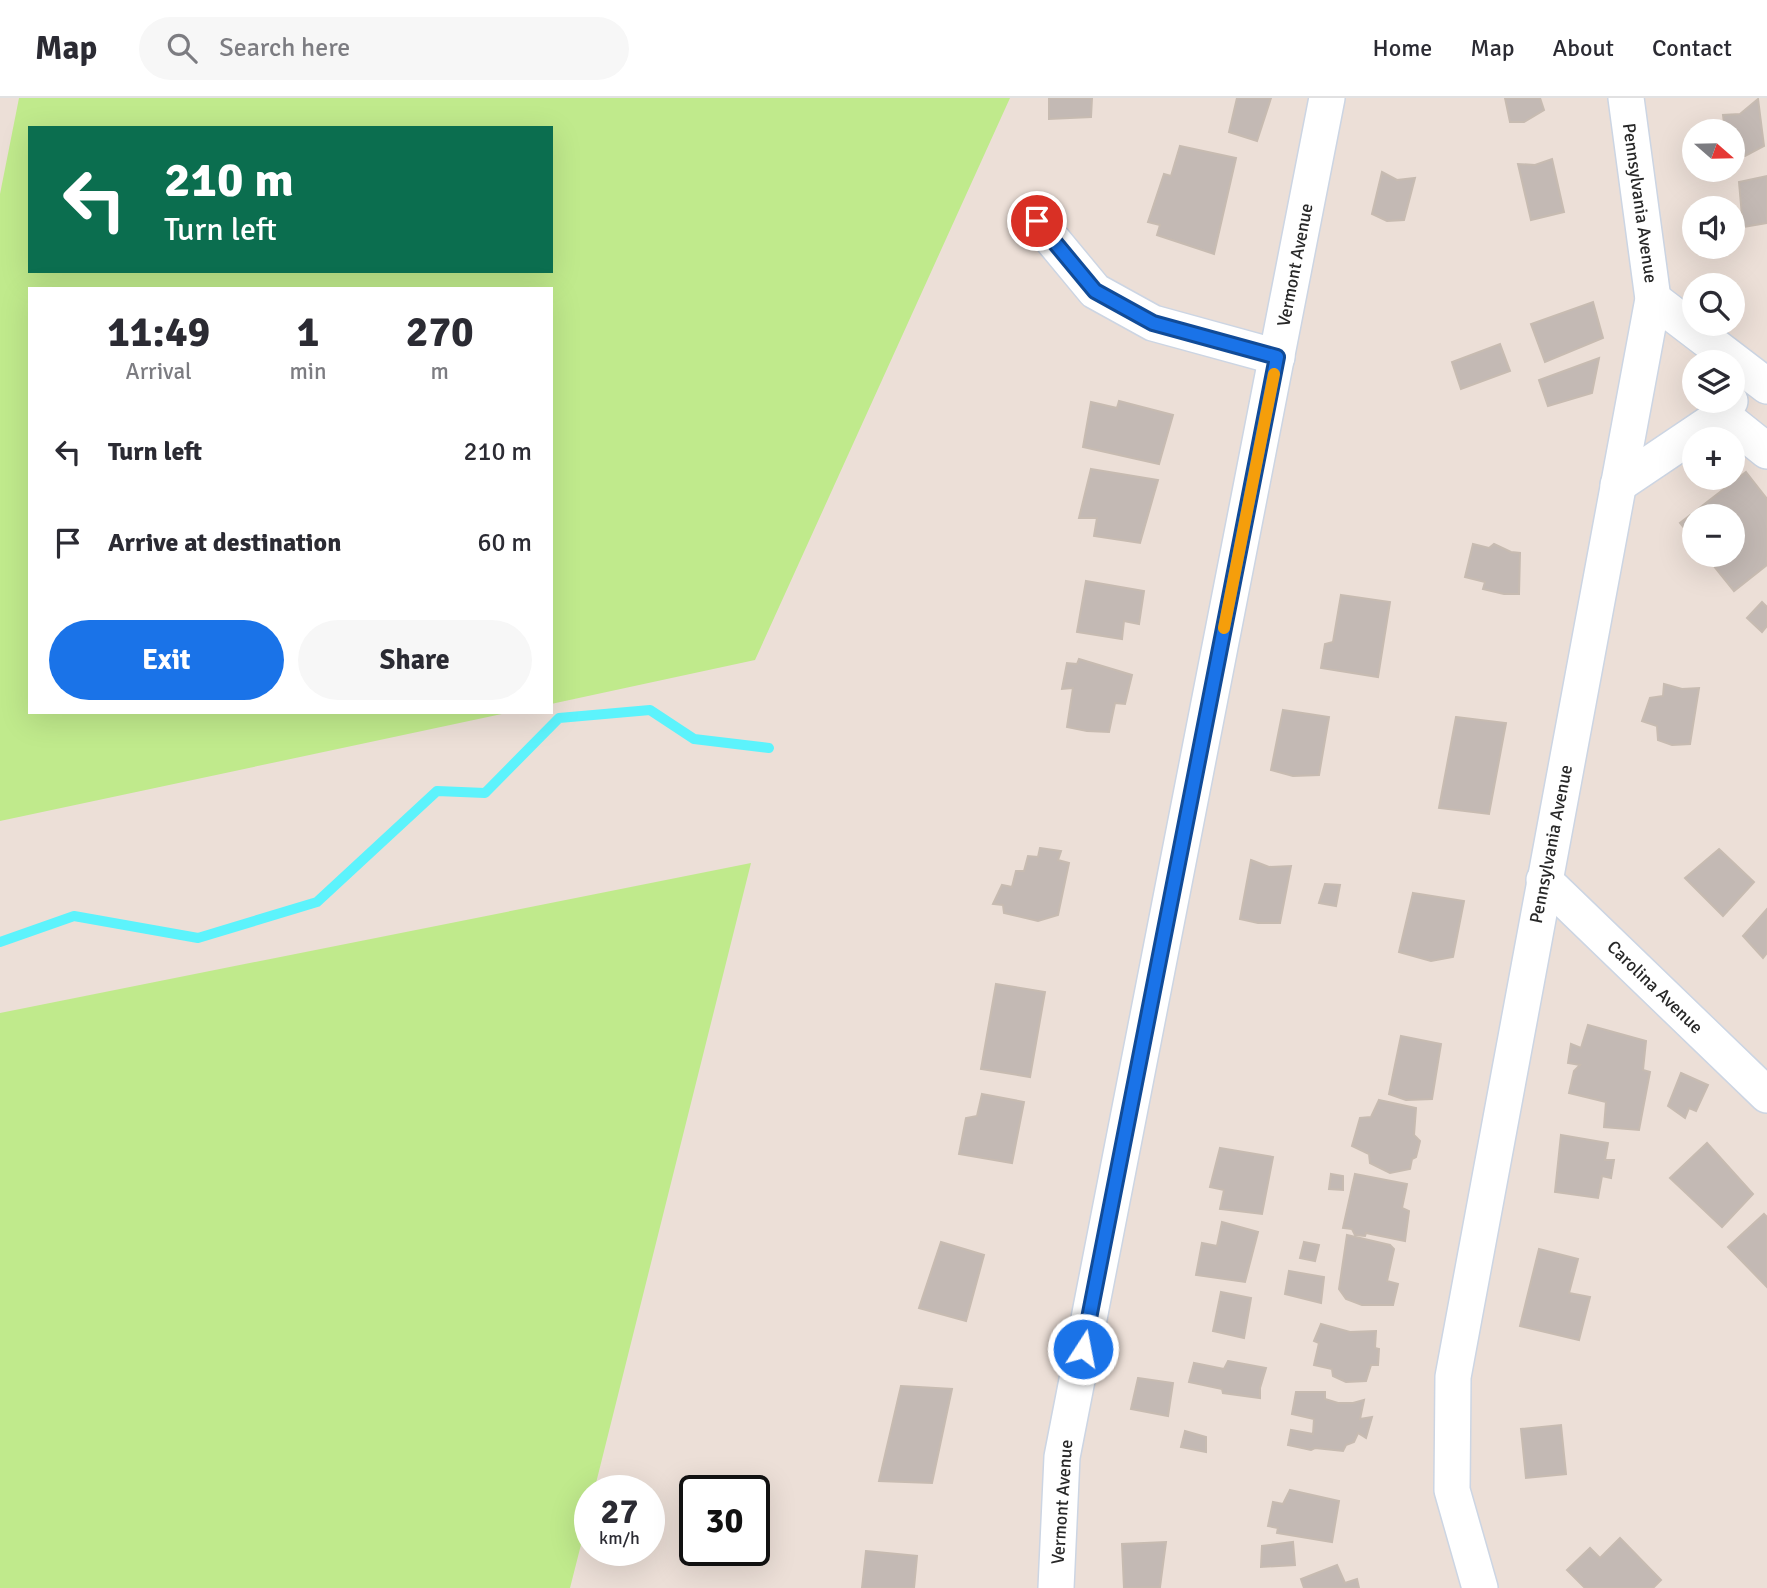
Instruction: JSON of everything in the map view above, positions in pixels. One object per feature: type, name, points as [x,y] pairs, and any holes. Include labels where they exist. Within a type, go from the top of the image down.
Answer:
[{"type":"street","name":"Vermont Avenue","points":[[1056,1588],[1062,1457],[1327,98]]},
{"type":"street","name":"Pennsylvania Avenue","points":[[1480,1588],[1452,1490],[1452,1377],[1653,299],[1626,98]]},
{"type":"street","points":[[1037,221],[1095,291],[1153,323],[1277,357]]},
{"type":"street","points":[[1653,299],[1700,350]]},
{"type":"street","points":[[1745,405],[1767,451]]},
{"type":"street","points":[[1618,485],[1715,413]]},
{"type":"street","name":"Carolina Avenue","points":[[1544,880],[1767,1095]]},
{"type":"green space","points":[[19,98],[1010,98],[755,660],[553,704],[553,287],[28,287],[28,714],[502,714],[0,821],[0,194]]},
{"type":"green space","points":[[751,863],[598,1475],[574,1475],[576,1566],[570,1588],[0,1588],[0,1013]]},
{"type":"building","points":[[1049,98],[1092,98],[1091,117],[1049,119]]},
{"type":"building","points":[[1237,98],[1271,98],[1257,141],[1229,132]]},
{"type":"building","points":[[1505,98],[1540,98],[1544,110],[1524,122],[1510,122]]},
{"type":"building","points":[[1758,99],[1764,146],[1745,156],[1745,119],[1724,119],[1723,115],[1740,114]]},
{"type":"building","points":[[1180,146],[1236,158],[1214,254],[1157,235],[1160,225],[1148,222],[1164,174],[1171,176]]},
{"type":"building","points":[[1552,159],[1564,212],[1531,220],[1518,164],[1535,165]]},
{"type":"building","points":[[1382,172],[1397,180],[1415,178],[1404,220],[1387,221],[1372,214]]},
{"type":"building","points":[[1767,176],[1767,223],[1745,227],[1745,196],[1740,196],[1739,182]]},
{"type":"building","points":[[1593,302],[1603,338],[1545,362],[1531,324]]},
{"type":"building","points":[[1500,344],[1510,371],[1461,389],[1452,362]]},
{"type":"building","points":[[1599,358],[1592,393],[1548,406],[1539,380]]},
{"type":"building","points":[[1119,401],[1173,415],[1159,464],[1083,447],[1091,402],[1117,408]]},
{"type":"building","points":[[1091,469],[1158,480],[1140,543],[1094,536],[1097,518],[1079,518]]},
{"type":"building","points":[[1745,473],[1767,499],[1767,565],[1734,591],[1715,567],[1745,567],[1745,504],[1705,504],[1723,490],[1745,490]]},
{"type":"building","points":[[1473,544],[1489,548],[1494,544],[1520,553],[1519,594],[1483,589],[1485,582],[1465,577]]},
{"type":"building","points":[[1086,581],[1144,591],[1139,624],[1124,621],[1122,639],[1077,632]]},
{"type":"building","points":[[1341,595],[1390,602],[1378,677],[1321,668],[1325,644],[1333,642]]},
{"type":"building","points":[[1762,602],[1767,607],[1767,626],[1762,632],[1747,618]]},
{"type":"building","points":[[1079,659],[1132,675],[1125,704],[1115,703],[1109,732],[1067,727],[1073,688],[1062,689],[1067,663],[1077,664]]},
{"type":"building","points":[[1664,684],[1682,689],[1699,688],[1690,744],[1672,745],[1658,740],[1657,726],[1642,721],[1650,698],[1663,696]]},
{"type":"building","points":[[1283,710],[1329,717],[1319,775],[1293,776],[1271,770]]},
{"type":"building","points":[[1456,717],[1506,723],[1489,814],[1439,808]]},
{"type":"building","points":[[1040,848],[1061,851],[1058,860],[1069,863],[1058,915],[1038,921],[1004,913],[1003,905],[993,904],[1002,885],[1012,887],[1016,871],[1024,871],[1028,856],[1038,857]]},
{"type":"building","points":[[1719,849],[1754,882],[1723,916],[1685,878]]},
{"type":"building","points":[[1251,860],[1269,867],[1291,866],[1280,923],[1258,923],[1240,919]]},
{"type":"building","points":[[1325,884],[1340,885],[1336,906],[1319,903]]},
{"type":"building","points":[[1413,893],[1464,901],[1453,957],[1431,961],[1399,952]]},
{"type":"building","points":[[1767,909],[1767,953],[1763,958],[1743,936]]},
{"type":"building","points":[[996,984],[1045,992],[1030,1077],[981,1069]]},
{"type":"building","points":[[1588,1025],[1646,1041],[1643,1070],[1650,1072],[1639,1130],[1604,1127],[1606,1102],[1569,1093],[1574,1071],[1580,1065],[1568,1063],[1571,1044],[1581,1048]]},
{"type":"building","points":[[1401,1036],[1441,1044],[1432,1099],[1406,1100],[1389,1094]]},
{"type":"building","points":[[1681,1073],[1708,1085],[1696,1111],[1689,1108],[1685,1118],[1668,1106]]},
{"type":"building","points":[[982,1094],[1024,1102],[1012,1163],[959,1154],[966,1118],[977,1116]]},
{"type":"building","points":[[1379,1100],[1416,1108],[1414,1135],[1420,1141],[1410,1169],[1390,1173],[1370,1163],[1369,1154],[1352,1146],[1360,1118],[1371,1117]]},
{"type":"building","points":[[1561,1135],[1608,1143],[1605,1160],[1614,1160],[1611,1178],[1602,1176],[1598,1198],[1555,1192]]},
{"type":"building","points":[[1707,1143],[1753,1194],[1722,1227],[1670,1178]]},
{"type":"building","points":[[1220,1148],[1273,1157],[1262,1214],[1220,1209],[1224,1190],[1210,1187]]},
{"type":"building","points":[[1331,1174],[1343,1176],[1343,1190],[1329,1189]]},
{"type":"building","points":[[1355,1174],[1407,1184],[1402,1208],[1409,1211],[1405,1241],[1366,1233],[1365,1236],[1355,1235],[1352,1229],[1343,1228]]},
{"type":"building","points":[[1764,1214],[1767,1217],[1767,1287],[1728,1247]]},
{"type":"building","points":[[1222,1222],[1258,1232],[1245,1282],[1196,1275],[1202,1243],[1217,1246]]},
{"type":"building","points":[[1347,1235],[1390,1245],[1394,1249],[1387,1281],[1398,1284],[1393,1305],[1362,1305],[1346,1299],[1339,1289]]},
{"type":"building","points":[[941,1242],[984,1255],[966,1321],[919,1308]]},
{"type":"building","points":[[1304,1242],[1319,1245],[1315,1261],[1300,1258]]},
{"type":"building","points":[[1539,1249],[1578,1259],[1569,1293],[1590,1297],[1579,1340],[1520,1326]]},
{"type":"building","points":[[1289,1271],[1324,1277],[1321,1303],[1285,1294]]},
{"type":"building","points":[[1221,1292],[1251,1298],[1244,1338],[1213,1331]]},
{"type":"building","points":[[1321,1324],[1350,1332],[1376,1331],[1378,1365],[1371,1365],[1366,1381],[1346,1382],[1333,1376],[1332,1369],[1314,1365],[1319,1343],[1314,1341]]},
{"type":"building","points":[[1228,1361],[1266,1368],[1260,1398],[1223,1393],[1222,1389],[1189,1382],[1194,1363],[1224,1369]]},
{"type":"building","points":[[1138,1378],[1173,1383],[1168,1416],[1131,1409]]},
{"type":"building","points":[[901,1386],[952,1389],[932,1483],[879,1481]]},
{"type":"building","points":[[1296,1392],[1325,1392],[1325,1399],[1338,1403],[1364,1400],[1360,1419],[1372,1417],[1366,1438],[1358,1433],[1354,1442],[1346,1445],[1343,1451],[1315,1448],[1311,1450],[1288,1445],[1291,1430],[1313,1434],[1314,1419],[1292,1414]]},
{"type":"building","points":[[1561,1425],[1566,1474],[1526,1478],[1521,1429]]},
{"type":"building","points":[[1185,1431],[1206,1437],[1206,1452],[1181,1447]]},
{"type":"building","points":[[1290,1490],[1339,1501],[1332,1542],[1277,1533],[1278,1528],[1268,1526],[1273,1502],[1283,1504]]},
{"type":"building","points":[[1620,1538],[1661,1580],[1653,1588],[1585,1588],[1567,1570],[1590,1548],[1600,1558]]},
{"type":"building","points":[[1166,1542],[1160,1587],[1124,1588],[1122,1544]]},
{"type":"building","points":[[1293,1542],[1295,1565],[1261,1567],[1262,1546]]},
{"type":"building","points":[[866,1551],[917,1556],[914,1588],[862,1588]]},
{"type":"building","points":[[1337,1565],[1345,1583],[1357,1579],[1359,1588],[1304,1588],[1301,1579]]},
{"type":"waterway","points":[[0,942],[74,916],[198,938],[317,902],[437,791],[485,793],[559,718],[650,710],[694,739],[769,748]]},
{"type":"slow traffic","points":[[1224,628],[1274,374]]},
{"type":"route","points":[[1037,221],[1095,291],[1153,323],[1277,357],[1083,1349]]}]
